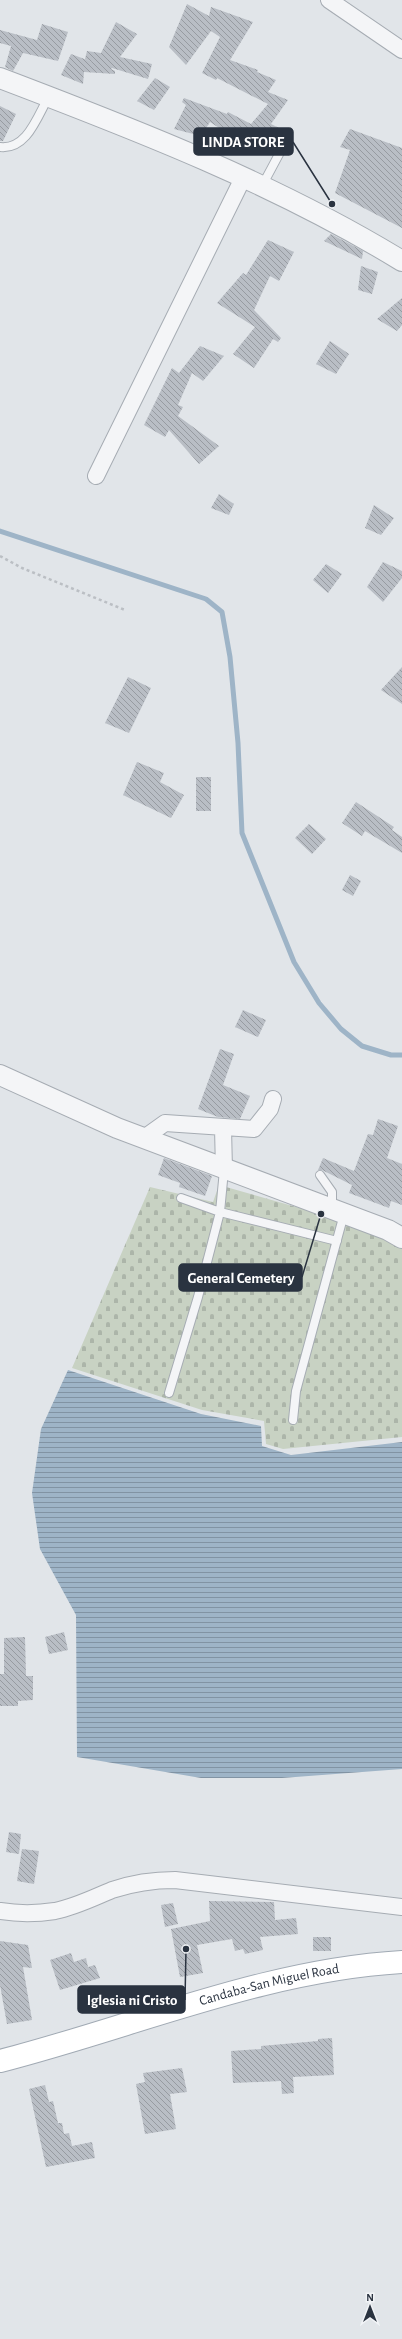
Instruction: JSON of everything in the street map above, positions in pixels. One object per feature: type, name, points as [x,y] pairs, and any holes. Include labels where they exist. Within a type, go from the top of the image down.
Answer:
[{"type":"main road","name":"Candaba-San Miguel Road","points":[[0,2061],[258,1985],[367,1964],[402,1962]]},
{"type":"street","points":[[328,0],[402,50]]},
{"type":"street","points":[[0,78],[122,124],[243,178],[364,238],[402,261]]},
{"type":"street","points":[[96,476],[243,178]]},
{"type":"street","points":[[0,1075],[144,1138],[224,1170],[388,1230],[402,1238]]},
{"type":"street","points":[[144,1138],[165,1123],[254,1129],[270,1109],[273,1099]]},
{"type":"street","points":[[223,1128],[224,1170]]},
{"type":"street","points":[[0,1911],[36,1913],[55,1911],[76,1905],[132,1884],[175,1880],[402,1907]]},
{"type":"lane","points":[[0,148],[9,148],[23,141],[49,96]]},
{"type":"lane","points":[[262,187],[284,143]]},
{"type":"lane","points":[[169,1393],[198,1297],[220,1212],[224,1170]]},
{"type":"lane","points":[[293,1420],[296,1391],[337,1241],[338,1211],[332,1192],[320,1175]]},
{"type":"lane","points":[[181,1198],[220,1212],[337,1241]]},
{"type":"path","points":[[0,556],[22,568],[125,610]]},
{"type":"green space","points":[[219,1185],[356,1224],[402,1245],[402,1437],[283,1449],[266,1444],[264,1421],[202,1410],[72,1368],[150,1187],[213,1202]]},
{"type":"water","points":[[68,1370],[201,1414],[261,1426],[262,1446],[291,1455],[402,1442],[402,1769],[282,1778],[201,1778],[77,1757],[76,1615],[40,1549],[32,1493],[41,1429]]},
{"type":"building","points":[[187,4],[209,16],[211,7],[253,22],[230,60],[258,70],[257,72],[276,80],[268,92],[288,100],[271,124],[279,128],[267,145],[245,135],[241,142],[210,122],[201,136],[174,129],[186,105],[182,102],[184,98],[227,114],[228,112],[251,124],[268,104],[217,78],[216,80],[202,73],[220,37],[211,31],[186,65],[169,47]]},
{"type":"building","points":[[116,22],[137,34],[120,57],[152,64],[148,79],[112,68],[111,69],[115,71],[115,74],[84,72],[83,84],[61,75],[71,54],[98,64],[85,59],[87,51],[101,53]]},
{"type":"building","points":[[42,24],[68,32],[58,61],[23,53],[13,71],[5,67],[11,46],[0,43],[0,30],[37,40]]},
{"type":"building","points":[[155,78],[170,87],[154,110],[137,101]]},
{"type":"building","points":[[0,106],[16,114],[3,141],[0,141]]},
{"type":"building","points":[[350,129],[402,148],[402,228],[335,193],[350,150],[340,147]]},
{"type":"building","points":[[331,234],[363,251],[362,259],[324,241]]},
{"type":"building","points":[[268,240],[294,252],[279,281],[270,276],[254,310],[281,338],[278,342],[273,339],[254,368],[233,354],[255,327],[217,303],[243,273],[246,275]]},
{"type":"building","points":[[361,266],[378,272],[372,294],[358,290]]},
{"type":"building","points":[[402,298],[402,325],[397,331],[377,319]]},
{"type":"building","points":[[330,341],[349,354],[336,374],[316,364]]},
{"type":"building","points":[[200,346],[224,356],[203,381],[192,373],[178,405],[183,407],[178,416],[219,446],[199,464],[169,430],[165,437],[144,425],[172,368],[179,373]]},
{"type":"building","points":[[219,494],[234,504],[229,515],[211,508]]},
{"type":"building","points":[[374,505],[394,518],[381,535],[365,528]]},
{"type":"building","points":[[383,562],[402,571],[402,578],[383,602],[367,587]]},
{"type":"building","points":[[326,564],[342,574],[328,593],[313,580]]},
{"type":"building","points":[[402,667],[402,704],[381,690]]},
{"type":"building","points":[[128,677],[151,688],[129,733],[105,723]]},
{"type":"building","points":[[137,762],[164,773],[160,782],[184,795],[171,818],[123,795]]},
{"type":"building","points":[[196,777],[211,777],[211,811],[196,811]]},
{"type":"building","points":[[356,802],[394,827],[392,830],[402,837],[402,853],[365,831],[362,836],[342,823]]},
{"type":"building","points":[[309,824],[326,839],[312,854],[295,838]]},
{"type":"building","points":[[350,875],[361,881],[353,896],[342,890]]},
{"type":"building","points":[[243,1010],[266,1020],[258,1037],[235,1027]]},
{"type":"building","points":[[220,1049],[234,1054],[223,1085],[250,1096],[240,1119],[218,1117],[198,1109]]},
{"type":"building","points":[[378,1119],[398,1126],[387,1158],[402,1164],[402,1205],[391,1201],[389,1208],[349,1193],[352,1185],[322,1170],[318,1170],[323,1158],[354,1171],[368,1134],[373,1135]]},
{"type":"building","points":[[164,1158],[212,1176],[205,1196],[179,1187],[180,1183],[158,1175]]},
{"type":"building","points":[[64,1632],[68,1650],[49,1654],[45,1637]]},
{"type":"building","points":[[25,1637],[26,1676],[33,1676],[33,1700],[18,1701],[18,1706],[0,1706],[0,1674],[4,1674],[4,1638]]},
{"type":"building","points":[[9,1832],[21,1834],[19,1854],[6,1852]]},
{"type":"building","points":[[22,1849],[39,1851],[34,1884],[17,1881]]},
{"type":"building","points":[[209,1901],[274,1902],[275,1920],[296,1918],[298,1934],[260,1937],[263,1950],[245,1954],[243,1949],[235,1951],[232,1939],[197,1945],[203,1973],[180,1977],[171,1929],[210,1921]]},
{"type":"building","points":[[173,1903],[178,1924],[165,1927],[161,1905]]},
{"type":"building","points":[[313,1937],[331,1937],[331,1951],[313,1951]]},
{"type":"building","points":[[0,1941],[28,1945],[32,1968],[23,1967],[32,2020],[7,2024],[0,1985]]},
{"type":"building","points":[[71,1953],[74,1962],[86,1958],[88,1967],[95,1965],[100,1978],[60,1990],[50,1960]]},
{"type":"building","points":[[332,2038],[334,2075],[293,2077],[294,2093],[282,2094],[281,2081],[233,2083],[231,2051],[261,2049],[261,2046],[318,2041],[318,2039]]},
{"type":"building","points":[[182,2068],[187,2092],[170,2094],[176,2129],[145,2134],[136,2084],[145,2082],[143,2073]]},
{"type":"building","points":[[45,2085],[49,2102],[53,2101],[58,2123],[62,2123],[64,2134],[69,2133],[72,2146],[92,2142],[95,2158],[46,2167],[29,2089]]},
{"type":"waterway","points":[[0,531],[206,599],[222,612],[230,657],[238,743],[242,833],[294,962],[319,1003],[341,1029],[362,1046],[391,1055],[402,1055]]},
{"type":"place","name":"LINDA STORE","points":[[332,204]]},
{"type":"place","name":"General Cemetery","points":[[321,1214]]},
{"type":"place","name":"Iglesia ni Cristo","points":[[186,1949]]}]
